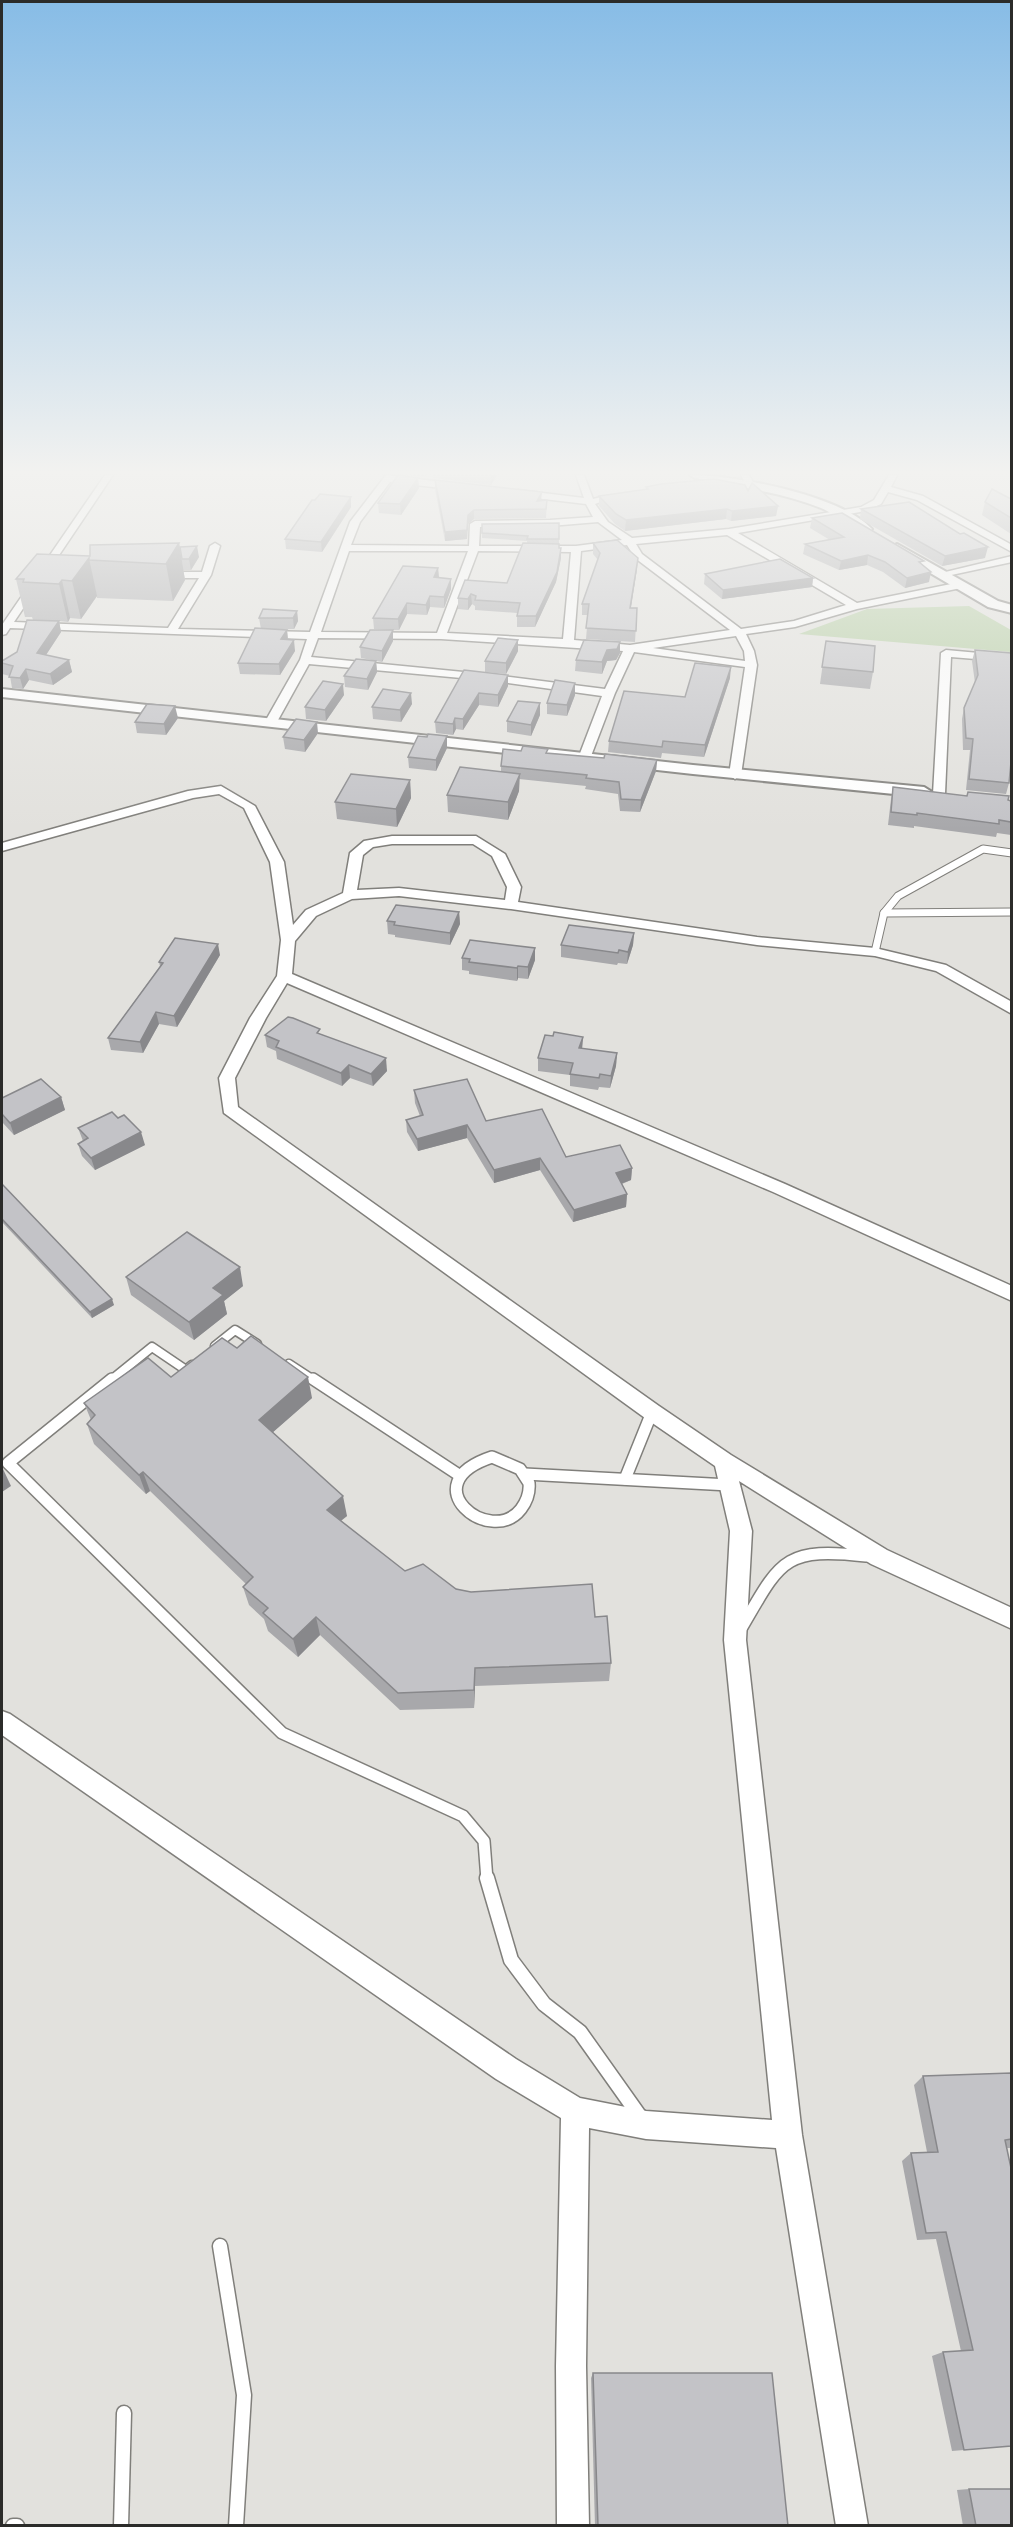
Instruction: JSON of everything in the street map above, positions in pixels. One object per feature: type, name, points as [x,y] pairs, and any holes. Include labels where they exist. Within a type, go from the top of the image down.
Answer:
[{"type":"street","points":[[6,629],[29,593]]},
{"type":"street","points":[[171,632],[195,593]]},
{"type":"street","points":[[272,720],[306,660],[330,593]]},
{"type":"street","points":[[441,636],[457,593]]},
{"type":"street","points":[[568,643],[572,593]]},
{"type":"street","points":[[687,593],[740,633],[749,651],[751,664],[735,775]]},
{"type":"street","points":[[833,593],[855,606]]},
{"type":"street","points":[[630,648],[795,624],[855,606],[921,593]]},
{"type":"street","points":[[974,593],[993,604],[1011,609]]},
{"type":"street","points":[[6,629],[297,637],[315,635],[441,636],[630,648],[751,664]]},
{"type":"street","points":[[585,756],[609,693],[630,648]]},
{"type":"street","points":[[2,693],[272,720],[735,775],[944,794],[946,653],[1011,659]]},
{"type":"street","points":[[306,660],[494,678],[609,693]]},
{"type":"street","points":[[2,847],[192,794],[221,790],[249,806],[277,862],[288,940],[284,976],[258,1018],[227,1078],[230,1109],[652,1412],[727,1473],[879,1557],[1011,1619]]},
{"type":"street","points":[[348,895],[357,853],[369,844],[414,839],[476,840],[498,854],[514,886],[512,905]]},
{"type":"street","points":[[288,940],[310,913],[348,895],[399,892],[512,905],[757,941],[875,952],[942,968],[1011,1009]]},
{"type":"street","points":[[284,976],[779,1188],[1011,1294]]},
{"type":"street","points":[[727,1473],[741,1531],[735,1640],[788,2135],[852,2526]]},
{"type":"street","points":[[2,1722],[496,2062],[575,2111],[646,2125],[788,2135]]},
{"type":"street","points":[[573,2526],[571,2366],[575,2111]]},
{"type":"lane","points":[[875,952],[884,913],[898,896],[983,849],[1011,853]]},
{"type":"lane","points":[[884,913],[1011,912]]},
{"type":"lane","points":[[459,1475],[235,1330],[186,1370],[152,1347],[8,1463],[282,1733],[463,1816],[484,1841],[488,1887],[511,1960],[544,2004],[580,2032],[646,2125]]},
{"type":"lane","points":[[625,1479],[652,1412]]},
{"type":"lane","points":[[492,1457],[505,1459],[517,1465],[525,1474],[530,1487],[527,1502],[517,1514],[502,1521],[485,1521],[469,1514],[458,1503],[455,1489],[459,1475],[479,1460],[492,1457]]},
{"type":"lane","points":[[525,1474],[625,1479],[727,1473]]},
{"type":"lane","points":[[735,1640],[768,1582],[793,1558],[835,1552],[879,1557]]},
{"type":"lane","points":[[220,2246],[244,2395],[236,2526]]},
{"type":"lane","points":[[121,2526],[124,2413]]},
{"type":"green space","points":[[969,606],[1011,630],[1011,652],[799,634],[867,609]]},
{"type":"building","points":[[387,593],[446,593],[444,597],[430,596],[426,605],[407,603],[398,619],[373,618]]},
{"type":"building","points":[[460,593],[547,593],[536,616],[517,616],[520,603],[475,600],[476,596],[471,594],[468,599],[458,598]]},
{"type":"building","points":[[586,593],[632,593],[630,608],[637,608],[636,631],[586,628],[589,604],[582,604]]},
{"type":"building","points":[[263,609],[297,611],[293,618],[259,618]]},
{"type":"building","points":[[27,620],[59,621],[37,653],[69,660],[50,674],[26,669],[20,678],[9,677],[13,666],[2,663],[2,661],[17,652]]},
{"type":"building","points":[[255,628],[287,630],[281,639],[294,640],[279,664],[238,663]]},
{"type":"building","points":[[370,630],[393,630],[382,651],[360,647]]},
{"type":"building","points":[[498,638],[518,640],[506,663],[485,661]]},
{"type":"building","points":[[584,640],[620,642],[617,649],[607,650],[602,662],[576,660]]},
{"type":"building","points":[[826,641],[875,646],[873,672],[822,667]]},
{"type":"building","points":[[975,650],[1011,653],[1009,783],[969,779],[973,739],[966,738],[964,708],[978,675]]},
{"type":"building","points":[[356,659],[376,661],[367,679],[344,676]]},
{"type":"building","points":[[695,663],[731,667],[705,745],[663,741],[662,747],[609,741],[624,691],[685,697]]},
{"type":"building","points":[[464,670],[508,675],[498,695],[479,693],[463,719],[455,718],[453,724],[435,722]]},
{"type":"building","points":[[555,680],[575,683],[567,705],[547,703]]},
{"type":"building","points":[[323,681],[343,684],[325,710],[305,707]]},
{"type":"building","points":[[383,689],[411,693],[400,710],[372,707]]},
{"type":"building","points":[[518,701],[540,703],[531,725],[507,721]]},
{"type":"building","points":[[147,704],[175,706],[164,724],[135,722]]},
{"type":"building","points":[[296,719],[317,722],[304,740],[283,737]]},
{"type":"building","points":[[428,734],[447,736],[436,760],[408,757],[418,736],[427,737]]},
{"type":"building","points":[[523,746],[548,749],[546,753],[604,758],[605,754],[657,760],[641,800],[621,799],[619,782],[586,778],[587,775],[501,766],[503,749],[521,751]]},
{"type":"building","points":[[460,767],[520,774],[508,802],[447,795]]},
{"type":"building","points":[[351,774],[410,780],[396,809],[335,802]]},
{"type":"building","points":[[893,787],[967,796],[968,792],[1009,796],[1011,822],[999,820],[999,824],[917,813],[917,815],[891,812]]},
{"type":"building","points":[[396,905],[459,912],[450,933],[394,925],[395,922],[387,921]]},
{"type":"building","points":[[569,925],[634,933],[628,952],[619,950],[618,953],[561,945]]},
{"type":"building","points":[[175,938],[218,944],[174,1016],[156,1012],[140,1042],[108,1038],[163,963],[159,962]]},
{"type":"building","points":[[470,940],[535,948],[528,967],[518,966],[517,968],[469,962],[470,959],[462,958]]},
{"type":"building","points":[[288,1017],[320,1029],[317,1033],[386,1058],[371,1074],[349,1065],[341,1073],[276,1047],[279,1041],[265,1035]]},
{"type":"building","points":[[554,1032],[583,1037],[579,1048],[617,1053],[611,1076],[600,1074],[599,1078],[570,1074],[573,1063],[538,1058],[545,1035],[553,1036]]},
{"type":"building","points":[[41,1079],[61,1097],[10,1123],[2,1114],[2,1098]]},
{"type":"building","points":[[467,1079],[486,1121],[542,1109],[566,1157],[620,1145],[632,1168],[616,1173],[627,1194],[574,1210],[540,1158],[494,1170],[467,1125],[417,1139],[406,1120],[423,1115],[414,1090]]},
{"type":"building","points":[[112,1112],[118,1118],[124,1115],[141,1132],[91,1158],[78,1144],[88,1138],[78,1128]]},
{"type":"building","points":[[2,1184],[112,1299],[90,1312],[2,1219]]},
{"type":"building","points":[[187,1232],[240,1267],[213,1288],[223,1295],[189,1322],[126,1277]]},
{"type":"building","points":[[251,1336],[308,1377],[259,1420],[343,1496],[327,1510],[405,1571],[423,1564],[456,1589],[471,1592],[592,1584],[595,1617],[607,1616],[611,1663],[475,1668],[474,1690],[398,1693],[316,1617],[293,1639],[263,1613],[268,1608],[243,1587],[253,1577],[143,1472],[139,1475],[87,1424],[95,1415],[84,1403],[148,1358],[171,1377],[222,1338],[237,1348]]},
{"type":"building","points":[[1011,2073],[1011,2139],[1005,2140],[1011,2168],[1011,2446],[964,2450],[943,2352],[973,2350],[946,2232],[926,2233],[911,2153],[938,2152],[923,2076]]},
{"type":"building","points":[[593,2373],[772,2373],[788,2526],[598,2526]]},
{"type":"building","points":[[969,2489],[1011,2489],[1011,2526],[976,2526]]}]
